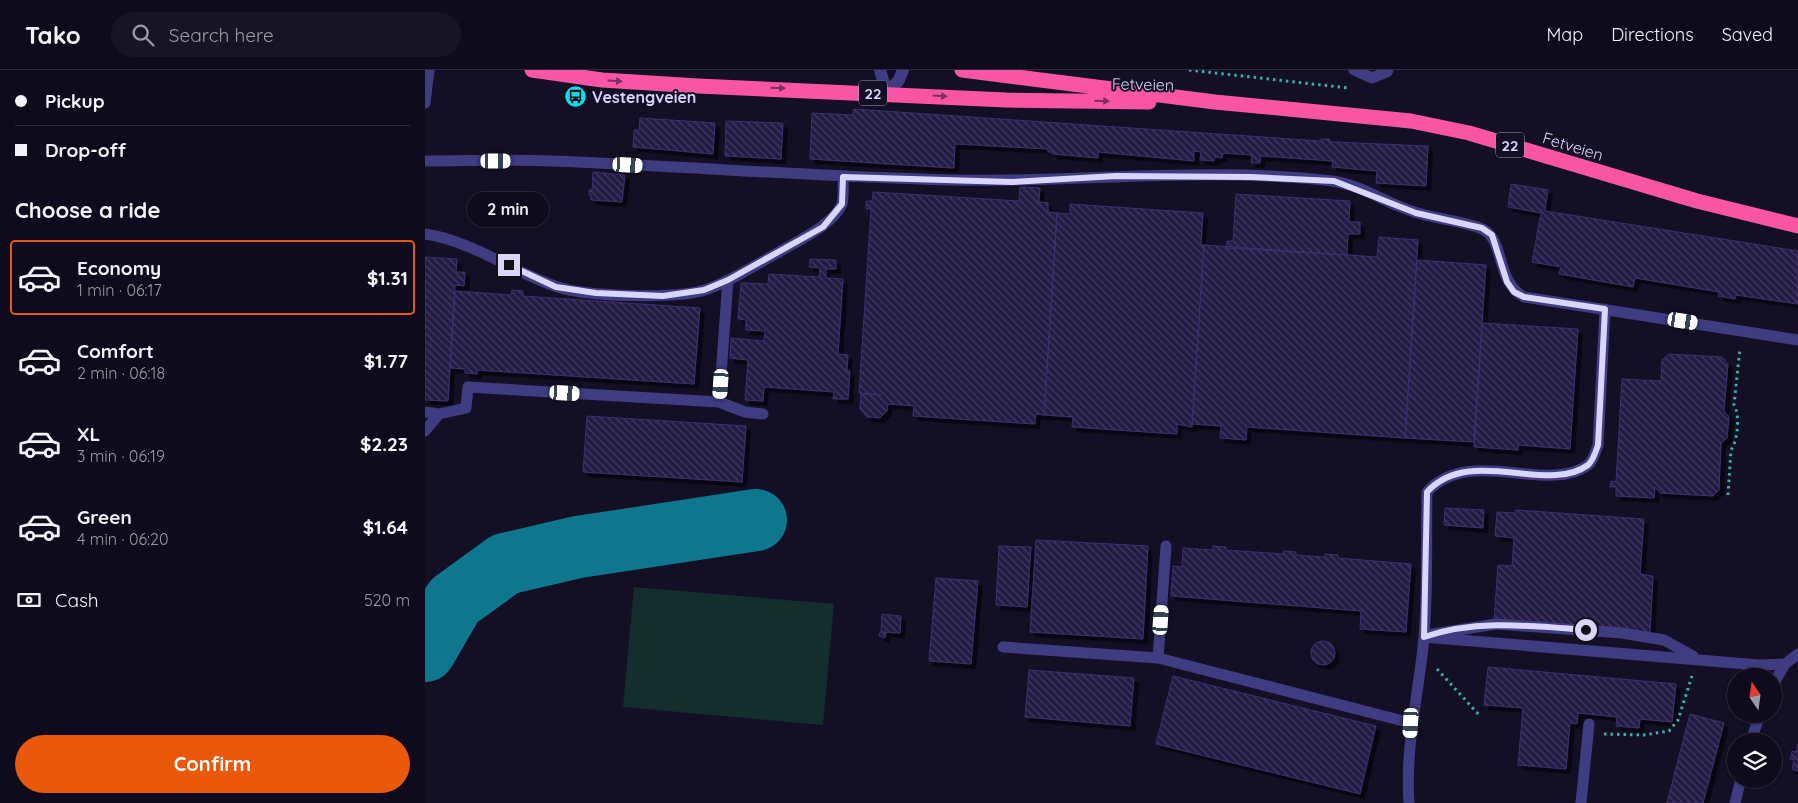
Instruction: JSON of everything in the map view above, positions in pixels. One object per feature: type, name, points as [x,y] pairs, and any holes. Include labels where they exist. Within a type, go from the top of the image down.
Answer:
[{"type":"highway","name":"Fetveien","points":[[532,70],[602,80],[1006,100],[1215,102]]},
{"type":"highway","name":"Fetveien","points":[[962,70],[1215,102],[1345,113],[1411,121],[1469,133],[1697,201],[1798,226]]},
{"type":"street","points":[[880,70],[887,94]]},
{"type":"street","points":[[887,94],[899,80],[903,70]]},
{"type":"lane","points":[[425,103],[429,70]]},
{"type":"lane","points":[[1352,75],[1372,78],[1388,70]]},
{"type":"lane","points":[[425,161],[550,161],[843,177],[1012,182],[1116,176],[1241,176],[1334,181],[1416,213],[1482,228],[1492,235],[1507,282],[1514,292],[1524,297],[1798,340]]},
{"type":"lane","points":[[425,234],[442,237],[478,250],[556,287],[596,293],[663,296],[704,290],[728,280],[823,227],[842,204],[843,177]]},
{"type":"lane","points":[[719,402],[728,280]]},
{"type":"lane","points":[[1409,803],[1407,780],[1411,723],[1424,637],[1423,492],[1437,481],[1453,475],[1477,471],[1568,475],[1589,464],[1598,445],[1605,309]]},
{"type":"lane","points":[[425,412],[439,414],[467,408],[468,387],[719,402],[745,412],[763,414]]},
{"type":"lane","points":[[425,432],[439,414]]},
{"type":"lane","points":[[1158,658],[1167,546]]},
{"type":"lane","points":[[1424,637],[1439,632],[1497,624],[1622,633],[1664,640],[1697,659]]},
{"type":"lane","points":[[1424,637],[1759,665],[1785,664]]},
{"type":"lane","points":[[1003,647],[1158,658],[1411,723]]},
{"type":"lane","points":[[1783,668],[1798,654]]},
{"type":"lane","points":[[1581,803],[1588,729]]},
{"type":"lane","points":[[1735,803],[1739,788]]},
{"type":"path","points":[[1189,70],[1348,88]]},
{"type":"path","points":[[1345,113],[1348,88],[1352,75]]},
{"type":"path","points":[[1728,495],[1731,450],[1735,445],[1737,410],[1734,405],[1743,330]]},
{"type":"path","points":[[1422,652],[1481,717]]},
{"type":"path","points":[[1588,729],[1644,736],[1669,731],[1678,720],[1697,659]]},
{"type":"green space","points":[[634,587],[834,604],[823,725],[623,707]]},
{"type":"building","points":[[854,109],[1321,141],[1321,139],[1330,139],[1329,142],[1428,146],[1426,186],[1376,183],[1377,171],[1332,167],[1333,161],[1261,156],[1260,163],[1251,163],[1252,155],[1223,153],[1222,158],[1215,157],[1214,161],[1200,160],[1201,152],[1194,151],[1194,161],[1098,152],[1098,158],[1052,154],[1053,152],[1048,152],[1048,149],[955,144],[954,168],[810,159],[812,113],[853,115]]},
{"type":"building","points":[[640,118],[715,123],[713,154],[633,147],[634,130],[639,130]]},
{"type":"building","points":[[726,121],[783,123],[781,159],[725,156]]},
{"type":"building","points":[[593,172],[625,175],[622,202],[591,200],[589,190],[592,190]]},
{"type":"building","points":[[1511,184],[1548,190],[1545,211],[1798,251],[1798,304],[1736,295],[1735,299],[1718,296],[1719,292],[1635,278],[1633,287],[1559,274],[1561,267],[1532,262],[1541,213],[1508,207]]},
{"type":"building","points":[[1020,187],[1040,188],[1039,202],[1048,203],[1048,212],[1057,213],[1044,415],[1036,414],[1035,424],[913,416],[914,406],[888,404],[887,411],[880,418],[867,417],[860,409],[861,394],[881,395],[859,393],[871,209],[866,209],[866,201],[872,201],[873,192],[1019,201]]},
{"type":"building","points":[[1236,194],[1350,201],[1349,222],[1360,222],[1360,234],[1348,234],[1347,255],[1226,248],[1227,241],[1233,241]]},
{"type":"building","points":[[1070,204],[1203,213],[1201,245],[1204,245],[1192,427],[1177,424],[1177,434],[1072,427],[1073,417],[1044,415],[1057,213],[1070,214]]},
{"type":"building","points":[[1379,237],[1418,240],[1405,438],[1247,427],[1246,440],[1220,438],[1221,426],[1192,424],[1204,245],[1377,257]]},
{"type":"building","points":[[425,257],[457,259],[456,272],[465,272],[464,286],[455,285],[448,401],[425,400]]},
{"type":"building","points":[[810,259],[836,260],[836,269],[826,269],[826,278],[843,279],[838,354],[848,355],[847,371],[850,371],[848,399],[833,399],[834,392],[764,387],[763,401],[745,400],[748,360],[730,358],[731,338],[764,341],[765,331],[746,330],[746,320],[738,319],[741,283],[768,284],[769,274],[819,277],[820,268],[809,267]]},
{"type":"building","points":[[1417,260],[1486,265],[1474,442],[1405,438]]},
{"type":"building","points":[[512,290],[523,291],[523,296],[700,308],[694,384],[477,370],[477,374],[465,373],[465,369],[450,368],[455,291],[511,295]]},
{"type":"building","points":[[1482,323],[1578,329],[1570,449],[1518,445],[1518,450],[1474,447]]},
{"type":"building","points":[[1669,354],[1722,357],[1728,364],[1724,411],[1729,417],[1727,438],[1721,443],[1719,490],[1713,496],[1660,493],[1655,487],[1654,498],[1616,496],[1616,487],[1610,487],[1611,481],[1616,482],[1622,379],[1661,381],[1662,360]]},
{"type":"building","points":[[587,416],[746,426],[742,482],[583,472]]},
{"type":"building","points":[[1445,508],[1484,510],[1483,528],[1444,525]]},
{"type":"building","points":[[1516,510],[1644,519],[1640,574],[1653,576],[1650,632],[1494,621],[1498,565],[1512,566],[1514,538],[1495,536],[1497,512],[1515,513]]},
{"type":"building","points":[[1036,540],[1148,546],[1143,639],[1030,632]]},
{"type":"building","points":[[999,546],[1031,547],[1027,607],[996,605]]},
{"type":"building","points":[[1213,546],[1226,547],[1226,550],[1283,554],[1284,551],[1296,552],[1296,555],[1325,557],[1325,554],[1338,555],[1338,558],[1411,564],[1406,632],[1360,629],[1361,611],[1171,596],[1173,566],[1182,567],[1183,548],[1213,550]]},
{"type":"building","points":[[936,578],[978,581],[971,664],[929,661]]},
{"type":"building","points":[[882,614],[901,616],[900,633],[881,632]]},
{"type":"building","points":[[880,632],[886,633],[885,638],[879,636]]},
{"type":"building","points":[[1323,641],[1331,645],[1335,653],[1331,661],[1323,665],[1315,661],[1311,653],[1315,645]]},
{"type":"building","points":[[1488,667],[1676,684],[1672,722],[1640,719],[1639,728],[1616,726],[1617,717],[1578,713],[1577,724],[1570,723],[1566,769],[1518,765],[1523,708],[1484,705]]},
{"type":"building","points":[[1029,670],[1134,678],[1130,726],[1025,717]]},
{"type":"building","points":[[1173,676],[1376,726],[1360,794],[1156,744]]},
{"type":"building","points":[[1690,714],[1724,723],[1703,803],[1667,803]]},
{"type":"building","points":[[1798,744],[1798,771],[1792,769],[1794,760],[1790,759],[1792,751],[1796,752]]},
{"type":"taxiway","points":[[425,651],[454,601],[505,564],[578,547],[756,520]]},
{"type":"place","name":"Vestengveien","points":[[576,97]]},
{"type":"route","points":[[509,265],[556,287],[596,293],[663,296],[704,290],[728,280],[823,227],[842,204],[843,177],[1012,182],[1116,176],[1251,177],[1334,181],[1359,189],[1416,213],[1482,228],[1492,235],[1507,282],[1514,292],[1537,301],[1605,309],[1598,445],[1589,464],[1568,475],[1477,471],[1453,475],[1437,481],[1427,492],[1424,637],[1439,632],[1497,624],[1586,630]]}]
